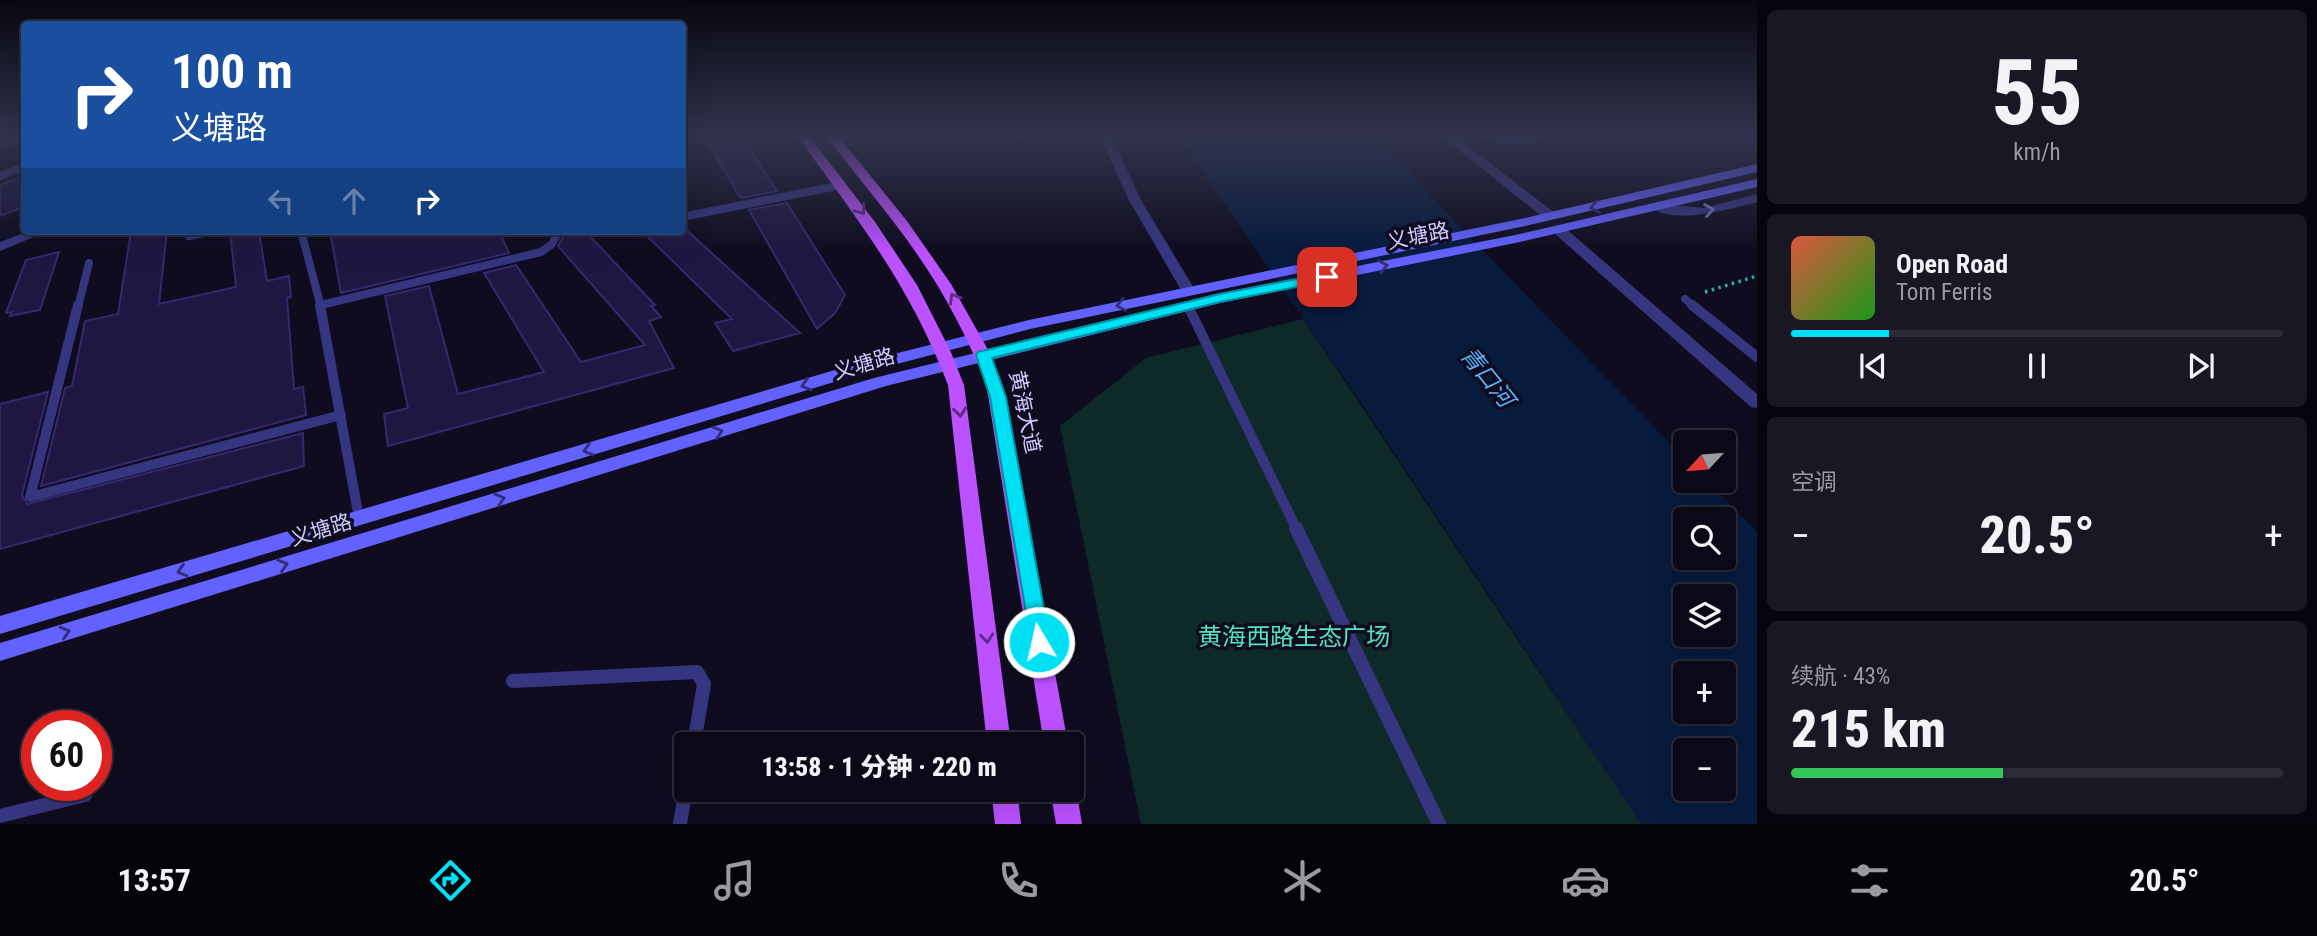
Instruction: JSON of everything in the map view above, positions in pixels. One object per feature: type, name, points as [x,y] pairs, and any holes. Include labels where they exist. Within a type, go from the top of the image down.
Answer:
[{"type":"main road","points":[[834,175],[879,234],[910,283],[945,356],[960,411],[998,732]]},
{"type":"main road","name":"黄海大道","points":[[864,175],[908,229],[942,278],[979,347],[998,397],[1054,732]]},
{"type":"main road","name":"义塘路","points":[[1216,292],[1540,234],[1554,223],[1729,175]]},
{"type":"main road","name":"义塘路","points":[[0,652],[867,386],[945,356],[1525,222],[1554,223],[1660,208],[1757,183]]},
{"type":"main road","name":"义塘路","points":[[0,625],[868,366],[945,356]]},
{"type":"main road","points":[[1005,802],[1007,824]]},
{"type":"main road","points":[[1065,802],[1069,824]]},
{"type":"street","points":[[1124,175],[1188,298]]},
{"type":"street","points":[[1496,175],[1554,223],[1757,403]]},
{"type":"street","points":[[1660,208],[1704,212],[1757,198]]},
{"type":"street","points":[[0,247],[31,235]]},
{"type":"lane","points":[[686,215],[842,185]]},
{"type":"lane","points":[[189,236],[194,235]]},
{"type":"lane","points":[[302,235],[321,305],[359,518]]},
{"type":"lane","points":[[321,305],[541,252],[551,245],[556,237],[554,235]]},
{"type":"lane","points":[[89,263],[30,497],[341,415]]},
{"type":"lane","points":[[1188,298],[1439,824]]},
{"type":"lane","points":[[1685,299],[1757,357]]},
{"type":"lane","points":[[513,681],[697,673],[704,684],[696,732]]},
{"type":"lane","points":[[0,816],[61,801]]},
{"type":"lane","points":[[680,824],[684,802]]},
{"type":"path","points":[[1685,299],[1757,276]]},
{"type":"green space","name":"黄海西路生态广场","points":[[1303,319],[1641,824],[1141,824],[1060,426],[1146,358]]},
{"type":"water","name":"青口河","points":[[1205,175],[1413,175],[1673,447],[1673,494],[1720,494],[1732,507],[1673,507],[1673,570],[1736,570],[1736,511],[1757,532],[1757,824],[1641,824],[1357,397]]},
{"type":"building","points":[[727,175],[767,175],[777,191],[742,198]]},
{"type":"building","points":[[21,177],[21,208],[0,216],[0,185]]},
{"type":"building","points":[[787,203],[845,295],[835,313],[817,329],[749,210]]},
{"type":"building","points":[[686,230],[800,333],[733,351],[715,323],[732,319],[646,235],[686,235]]},
{"type":"building","points":[[130,235],[167,235],[159,304],[236,287],[230,235],[260,235],[267,281],[289,276],[291,297],[287,298],[294,389],[303,387],[306,415],[41,486],[65,388],[72,386],[85,321],[118,314]]},
{"type":"building","points":[[331,235],[501,235],[509,253],[341,293]]},
{"type":"building","points":[[562,235],[589,235],[655,305],[651,306],[661,317],[649,321],[674,368],[388,446],[384,414],[408,408],[385,296],[429,286],[458,394],[544,372],[484,273],[516,265],[581,362],[645,345],[558,246]]},
{"type":"building","points":[[59,252],[40,310],[10,316],[12,312],[6,313],[26,260]]},
{"type":"building","points":[[48,392],[22,495],[27,504],[303,433],[304,466],[0,549],[0,404]]},
{"type":"route","points":[[1039,642],[998,397],[983,355],[1220,298],[1327,277]]}]
